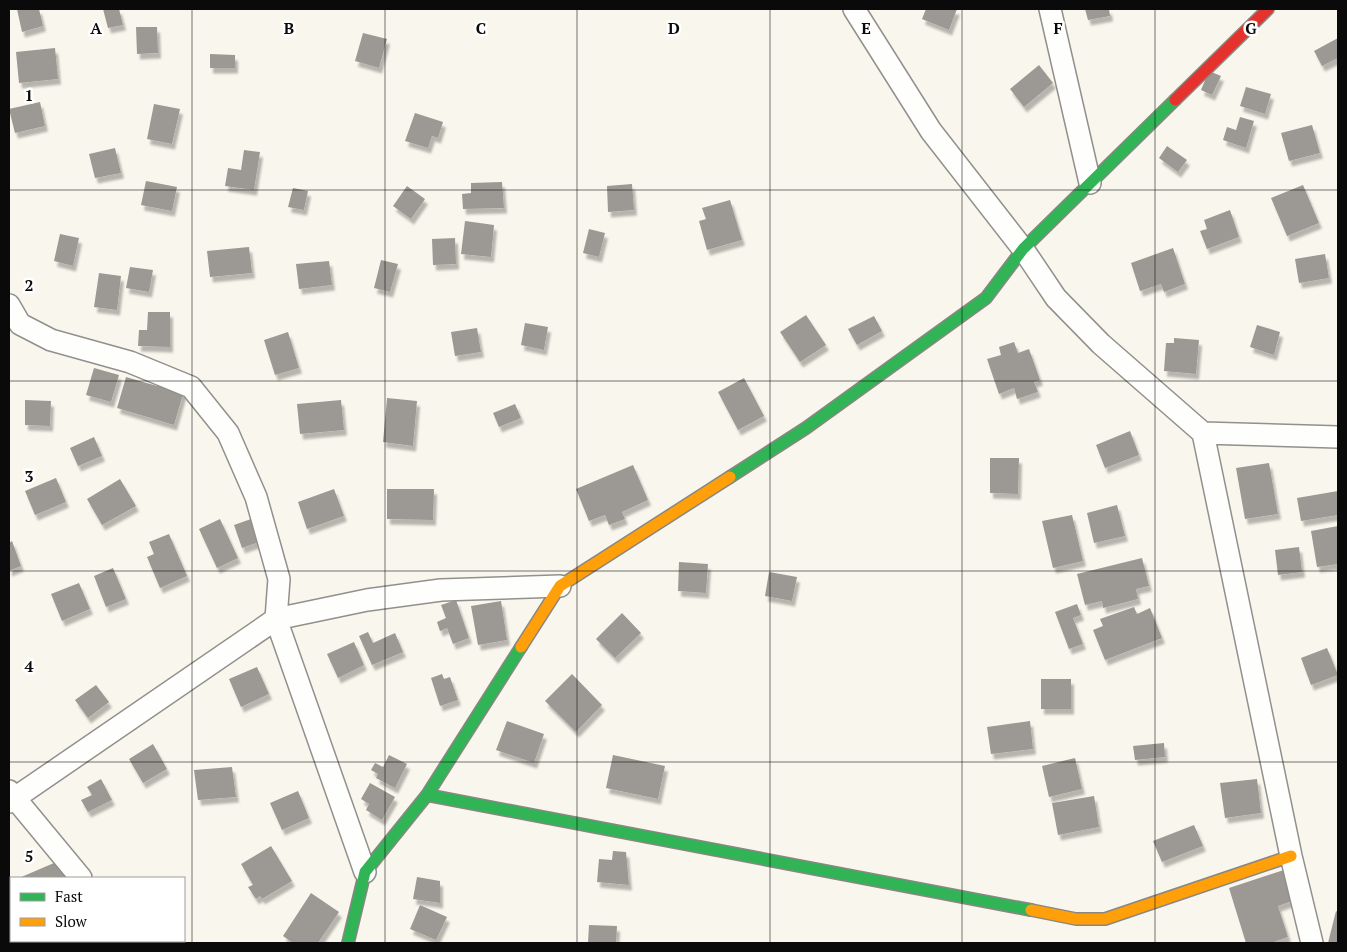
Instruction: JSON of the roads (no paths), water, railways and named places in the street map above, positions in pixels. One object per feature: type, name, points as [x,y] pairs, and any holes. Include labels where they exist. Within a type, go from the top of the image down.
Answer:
[{"type":"street","points":[[854,9],[931,131],[1023,249],[1056,298],[1101,344],[1203,433],[1291,856],[1312,943]]},
{"type":"street","points":[[1050,9],[1090,183]]},
{"type":"street","points":[[348,943],[365,872],[427,795],[560,586],[806,428],[986,298],[1023,249],[1268,9]]},
{"type":"street","points":[[9,305],[20,324],[51,340],[130,362],[191,387],[228,434],[256,497],[279,579],[276,620],[365,872]]},
{"type":"street","points":[[1203,433],[1338,437]]},
{"type":"street","points":[[80,877],[11,797],[276,620],[366,600],[441,590],[560,586]]},
{"type":"street","points":[[427,795],[1076,919],[1105,919],[1291,856]]}]
